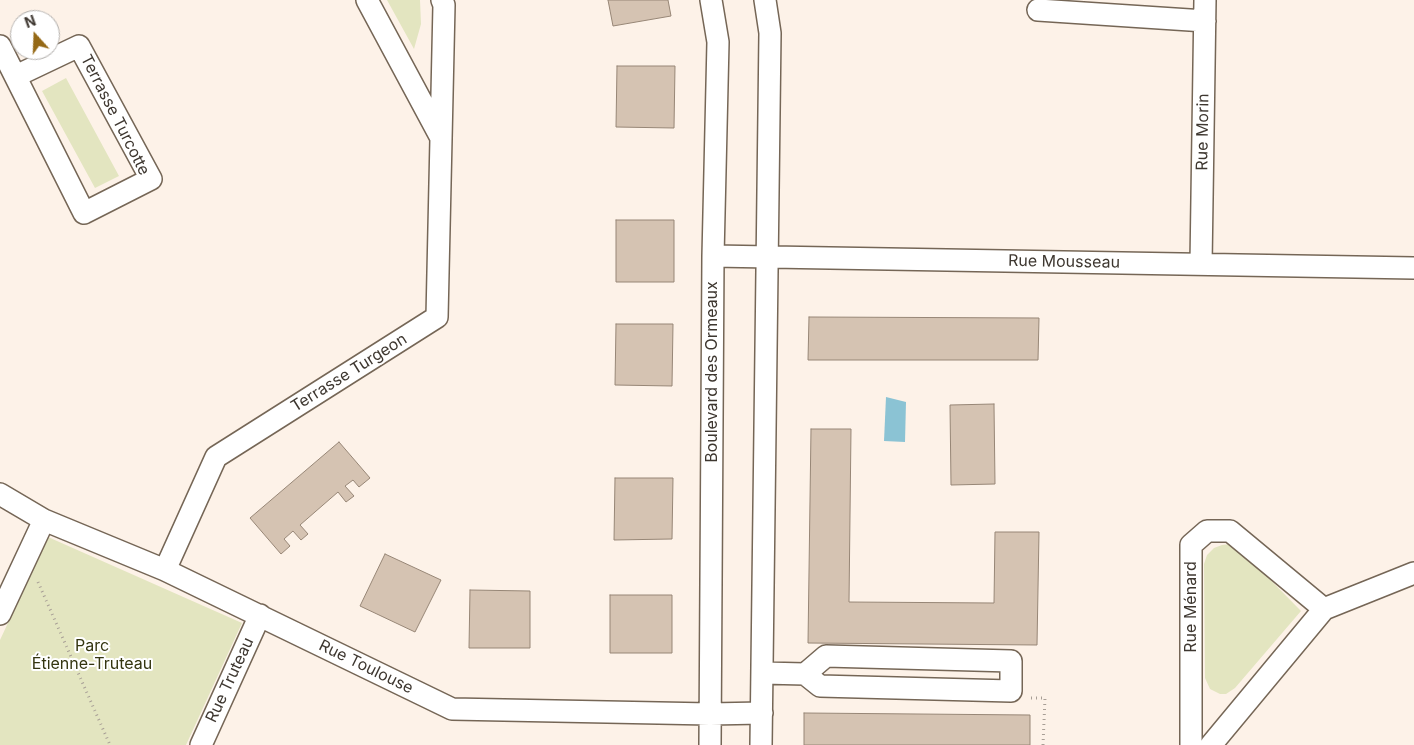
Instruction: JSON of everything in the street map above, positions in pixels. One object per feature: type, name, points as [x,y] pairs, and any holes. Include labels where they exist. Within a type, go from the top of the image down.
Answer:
[{"type":"street","name":"Terrasse Turgeon","points":[[367,0],[441,139]]},
{"type":"street","name":"Terrasse Turgeon","points":[[165,570],[216,457],[436,317],[444,6],[442,0]]},
{"type":"street","name":"Boulevard des Ormeaux","points":[[710,745],[713,256],[718,42],[711,0]]},
{"type":"street","points":[[761,745],[764,673],[770,32],[765,0]]},
{"type":"street","name":"Rue Morin","points":[[1201,264],[1205,0]]},
{"type":"street","points":[[1038,10],[1205,21]]},
{"type":"street","name":"Terrasse Turcotte","points":[[0,46],[84,213],[151,179],[79,46],[16,76]]},
{"type":"street","name":"Rue Mousseau","points":[[713,256],[1414,268]]},
{"type":"street","name":"Rue Toulouse","points":[[0,494],[44,520],[165,570],[452,709],[710,714],[762,712]]},
{"type":"street","points":[[0,614],[44,520]]},
{"type":"street","name":"Rue Ménard","points":[[1191,745],[1191,544],[1206,531],[1230,531],[1324,610]]},
{"type":"street","points":[[1211,745],[1324,610],[1414,573]]},
{"type":"street","name":"Rue Truteau","points":[[201,745],[260,615]]},
{"type":"street","points":[[764,673],[805,674],[820,686],[1011,691],[1011,661],[826,656],[805,674]]},
{"type":"path","points":[[27,556],[110,745]]},
{"type":"green space","points":[[387,0],[420,0],[421,24],[414,49]]},
{"type":"green space","points":[[66,78],[119,176],[95,188],[42,91]]},
{"type":"green space","name":"Parc Étienne-Truteau","points":[[48,537],[242,623],[186,745],[0,745],[0,640]]},
{"type":"green space","points":[[1230,544],[1238,547],[1301,611],[1235,688],[1226,694],[1220,694],[1210,689],[1205,678],[1204,564],[1207,555],[1214,548]]},
{"type":"water","points":[[886,397],[906,402],[905,442],[884,441]]},
{"type":"building","points":[[608,0],[668,0],[671,16],[613,26]]},
{"type":"building","points":[[617,66],[675,66],[674,128],[616,127]]},
{"type":"building","points":[[616,220],[674,220],[674,282],[616,282]]},
{"type":"building","points":[[809,317],[1039,318],[1038,360],[808,360]]},
{"type":"building","points":[[616,324],[673,324],[672,386],[615,385]]},
{"type":"building","points":[[994,404],[995,484],[951,485],[950,405]]},
{"type":"building","points":[[811,429],[851,429],[849,602],[994,603],[995,532],[1039,532],[1037,645],[808,643]]},
{"type":"building","points":[[339,442],[370,478],[359,487],[353,480],[345,486],[354,496],[346,502],[338,492],[300,525],[308,534],[301,540],[293,531],[284,539],[290,546],[281,554],[250,518]]},
{"type":"building","points":[[615,478],[673,478],[672,539],[614,540]]},
{"type":"building","points":[[385,554],[441,580],[415,632],[360,606]]},
{"type":"building","points":[[470,590],[530,591],[530,648],[469,648]]},
{"type":"building","points":[[610,595],[672,595],[672,653],[610,653]]},
{"type":"building","points":[[804,713],[1030,715],[1030,745],[804,745]]}]
